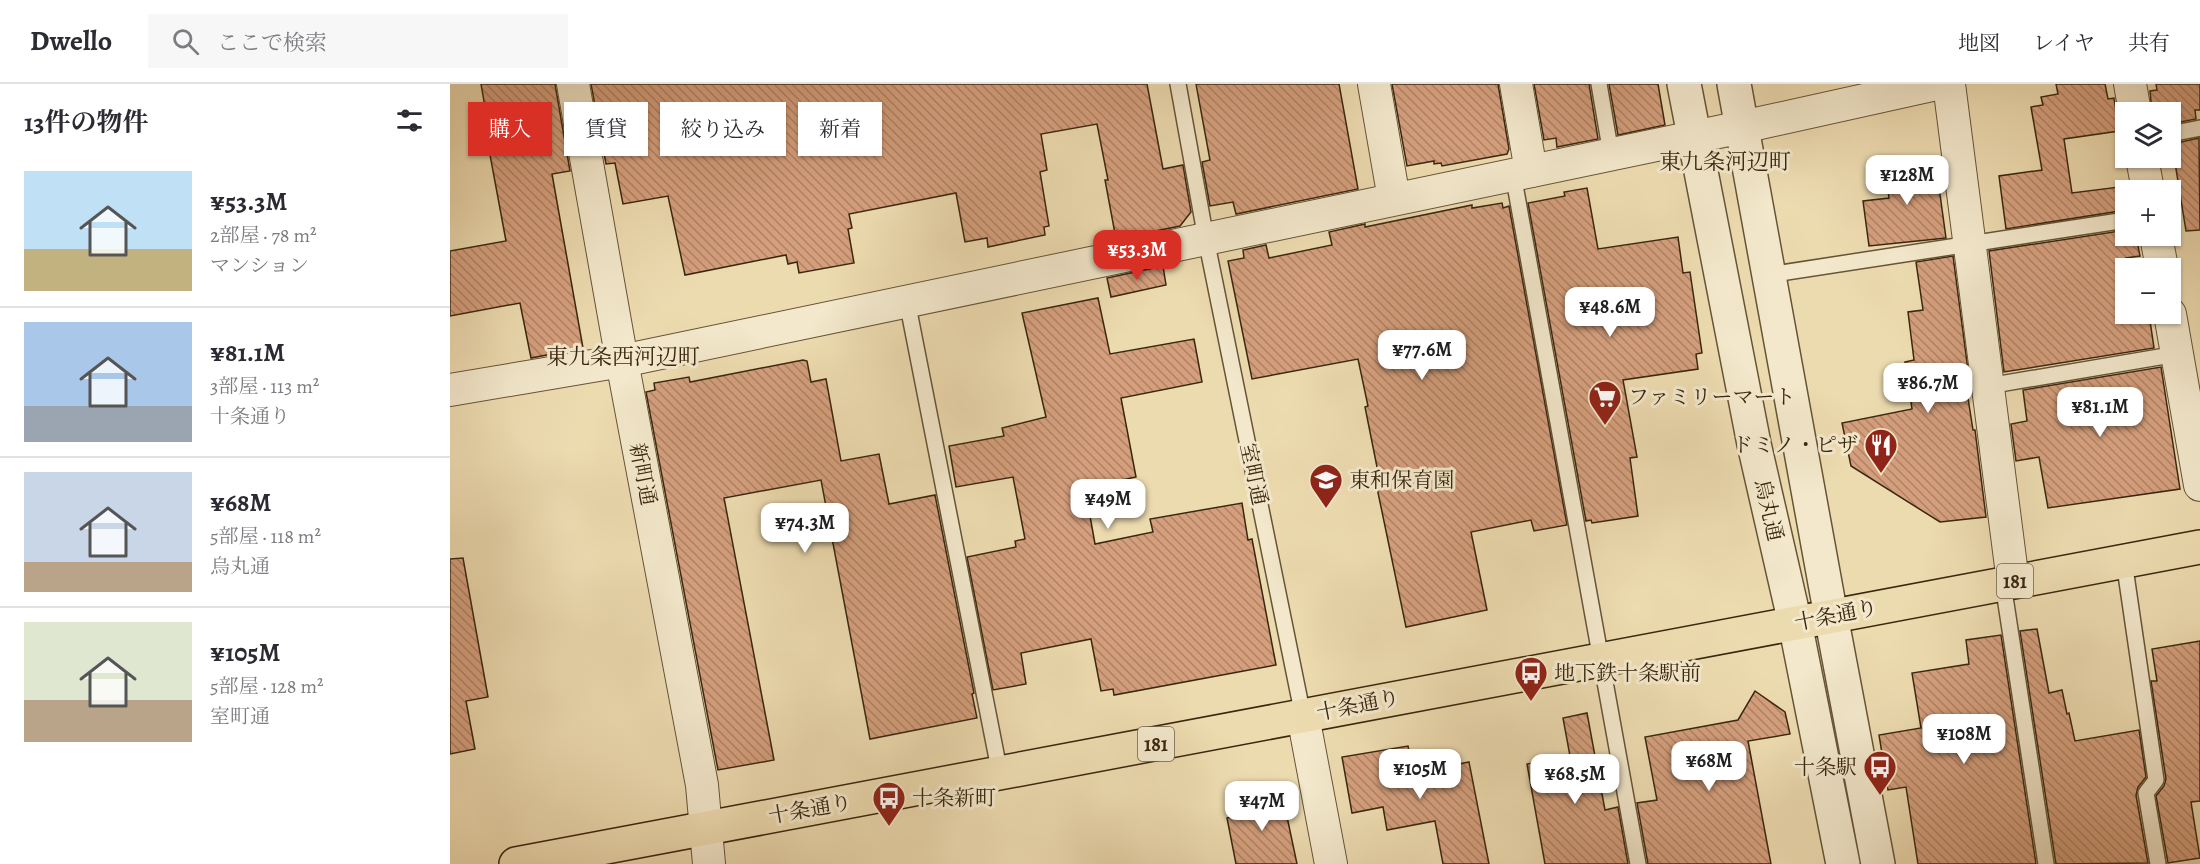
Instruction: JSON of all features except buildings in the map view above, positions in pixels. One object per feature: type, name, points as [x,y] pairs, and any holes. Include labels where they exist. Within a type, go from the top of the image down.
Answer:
[{"type":"main road","name":"十条通り","points":[[516,864],[2200,547]]},
{"type":"street","name":"新町通","points":[[573,84],[622,361],[702,785],[709,864]]},
{"type":"street","points":[[1374,84],[1394,199]]},
{"type":"street","points":[[1516,84],[1522,173]]},
{"type":"street","name":"烏丸通","points":[[1684,84],[1754,444],[1795,623],[1843,864]]},
{"type":"street","name":"烏丸通","points":[[1734,84],[1830,616],[1878,864]]},
{"type":"street","points":[[450,390],[622,361],[1742,127],[1937,84]]},
{"type":"street","points":[[1949,84],[1988,386],[2008,583]]},
{"type":"street","points":[[2130,84],[2133,102]]},
{"type":"street","points":[[2172,324],[2200,485]]},
{"type":"street","name":"室町通","points":[[1303,716],[1331,864]]},
{"type":"lane","name":"室町通","points":[[1178,84],[1206,239],[1303,716]]},
{"type":"lane","points":[[1599,84],[1611,154]]},
{"type":"lane","points":[[2181,132],[2200,128]]},
{"type":"lane","points":[[1522,173],[1601,660],[1638,864]]},
{"type":"lane","points":[[1768,274],[2115,222]]},
{"type":"lane","points":[[907,301],[1000,774]]},
{"type":"lane","points":[[1988,386],[2177,354]]},
{"type":"lane","points":[[2124,561],[2156,780],[2146,793],[2158,864]]},
{"type":"lane","points":[[2008,583],[2046,864]]},
{"type":"place","name":"ファミリーマート","points":[[1605,426]]},
{"type":"place","name":"ドミノ・ピザ","points":[[1881,474]]},
{"type":"place","name":"東和保育園","points":[[1326,509]]},
{"type":"place","name":"地下鉄十条駅前","points":[[1531,702]]},
{"type":"place","name":"十条駅","points":[[1880,796]]},
{"type":"place","name":"十条新町","points":[[889,827]]},
{"type":"district","name":"東九条河辺町","points":[[1725,161]]},
{"type":"district","name":"東九条西河辺町","points":[[623,356]]}]
